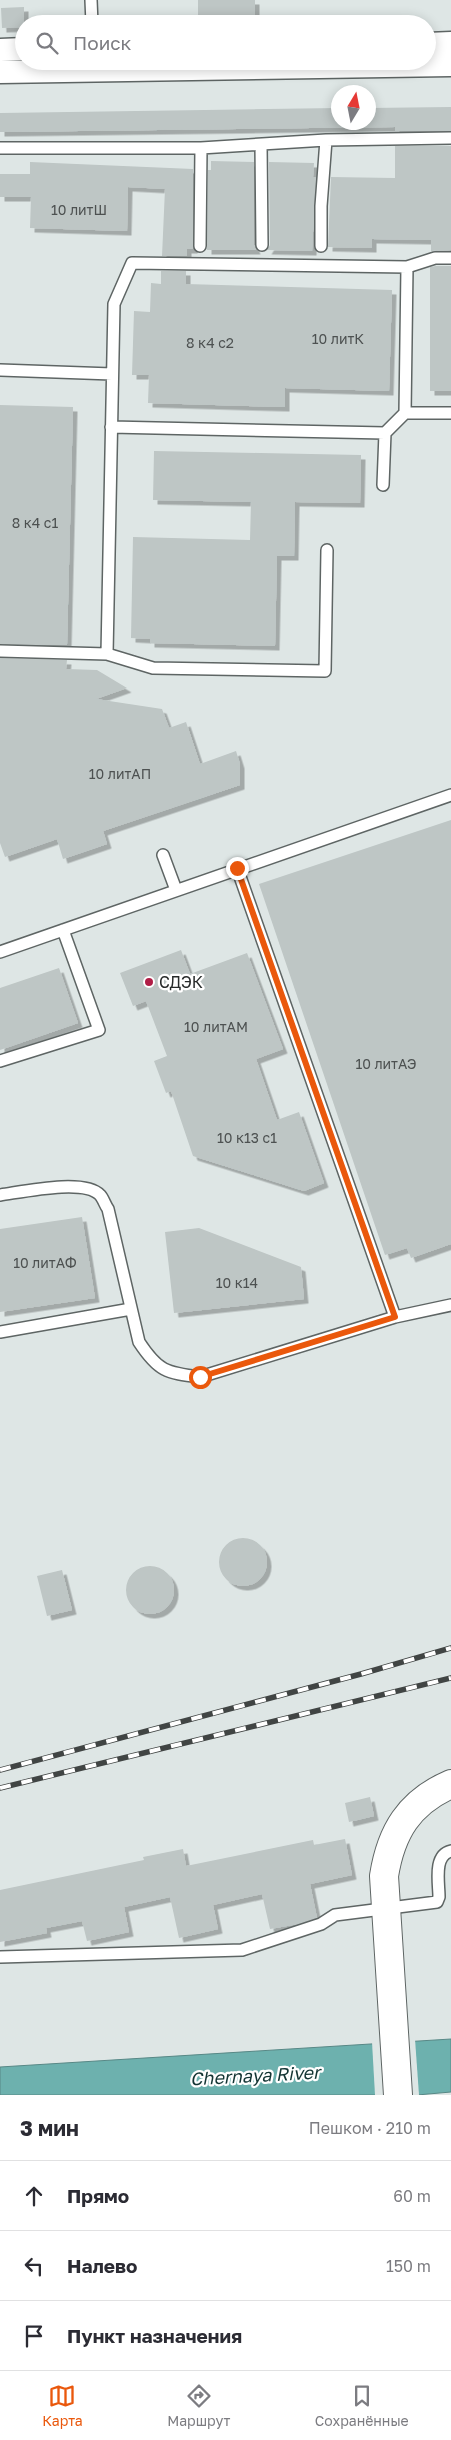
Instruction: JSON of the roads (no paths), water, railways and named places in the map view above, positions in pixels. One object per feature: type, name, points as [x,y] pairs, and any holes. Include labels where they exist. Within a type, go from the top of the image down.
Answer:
[{"type":"street","points":[[436,44],[451,43]]},
{"type":"street","points":[[0,50],[15,50]]},
{"type":"street","points":[[436,65],[451,65]]},
{"type":"street","points":[[0,72],[31,70]]},
{"type":"street","points":[[398,2095],[384,1876],[388,1853],[397,1831],[408,1815],[422,1800],[451,1784]]},
{"type":"lane","points":[[91,0],[92,15]]},
{"type":"lane","points":[[0,148],[201,148],[326,140],[451,138]]},
{"type":"lane","points":[[321,246],[321,206],[326,140]]},
{"type":"lane","points":[[261,145],[262,246]]},
{"type":"lane","points":[[200,246],[201,148]]},
{"type":"lane","points":[[106,654],[114,304],[132,262],[407,267],[435,258],[451,258]]},
{"type":"lane","points":[[383,484],[385,433],[405,413],[407,267]]},
{"type":"lane","points":[[0,370],[112,374]]},
{"type":"lane","points":[[405,413],[451,413]]},
{"type":"lane","points":[[112,427],[385,433]]},
{"type":"lane","points":[[0,651],[106,654],[153,668],[325,671],[327,550]]},
{"type":"lane","points":[[0,952],[451,795]]},
{"type":"lane","points":[[163,855],[176,890]]},
{"type":"lane","points":[[237,868],[395,1317]]},
{"type":"lane","points":[[0,1060],[98,1030],[63,930]]},
{"type":"lane","points":[[0,1195],[66,1187],[83,1188],[99,1194],[108,1209],[140,1342],[152,1361],[172,1374],[200,1377],[395,1317],[451,1305]]},
{"type":"lane","points":[[0,1332],[131,1310]]},
{"type":"lane","points":[[0,1957],[242,1950],[320,1924],[335,1915],[437,1902],[439,1897],[440,1860],[446,1852],[451,1852]]},
{"type":"water","name":"Chernaya River","points":[[451,2039],[451,2092],[417,2095],[0,2095],[0,2067]]},
{"type":"railway","points":[[0,1770],[361,1674],[451,1648]]},
{"type":"railway","points":[[0,1788],[451,1678]]},
{"type":"place","name":"СДЭК","points":[[149,982]]}]
